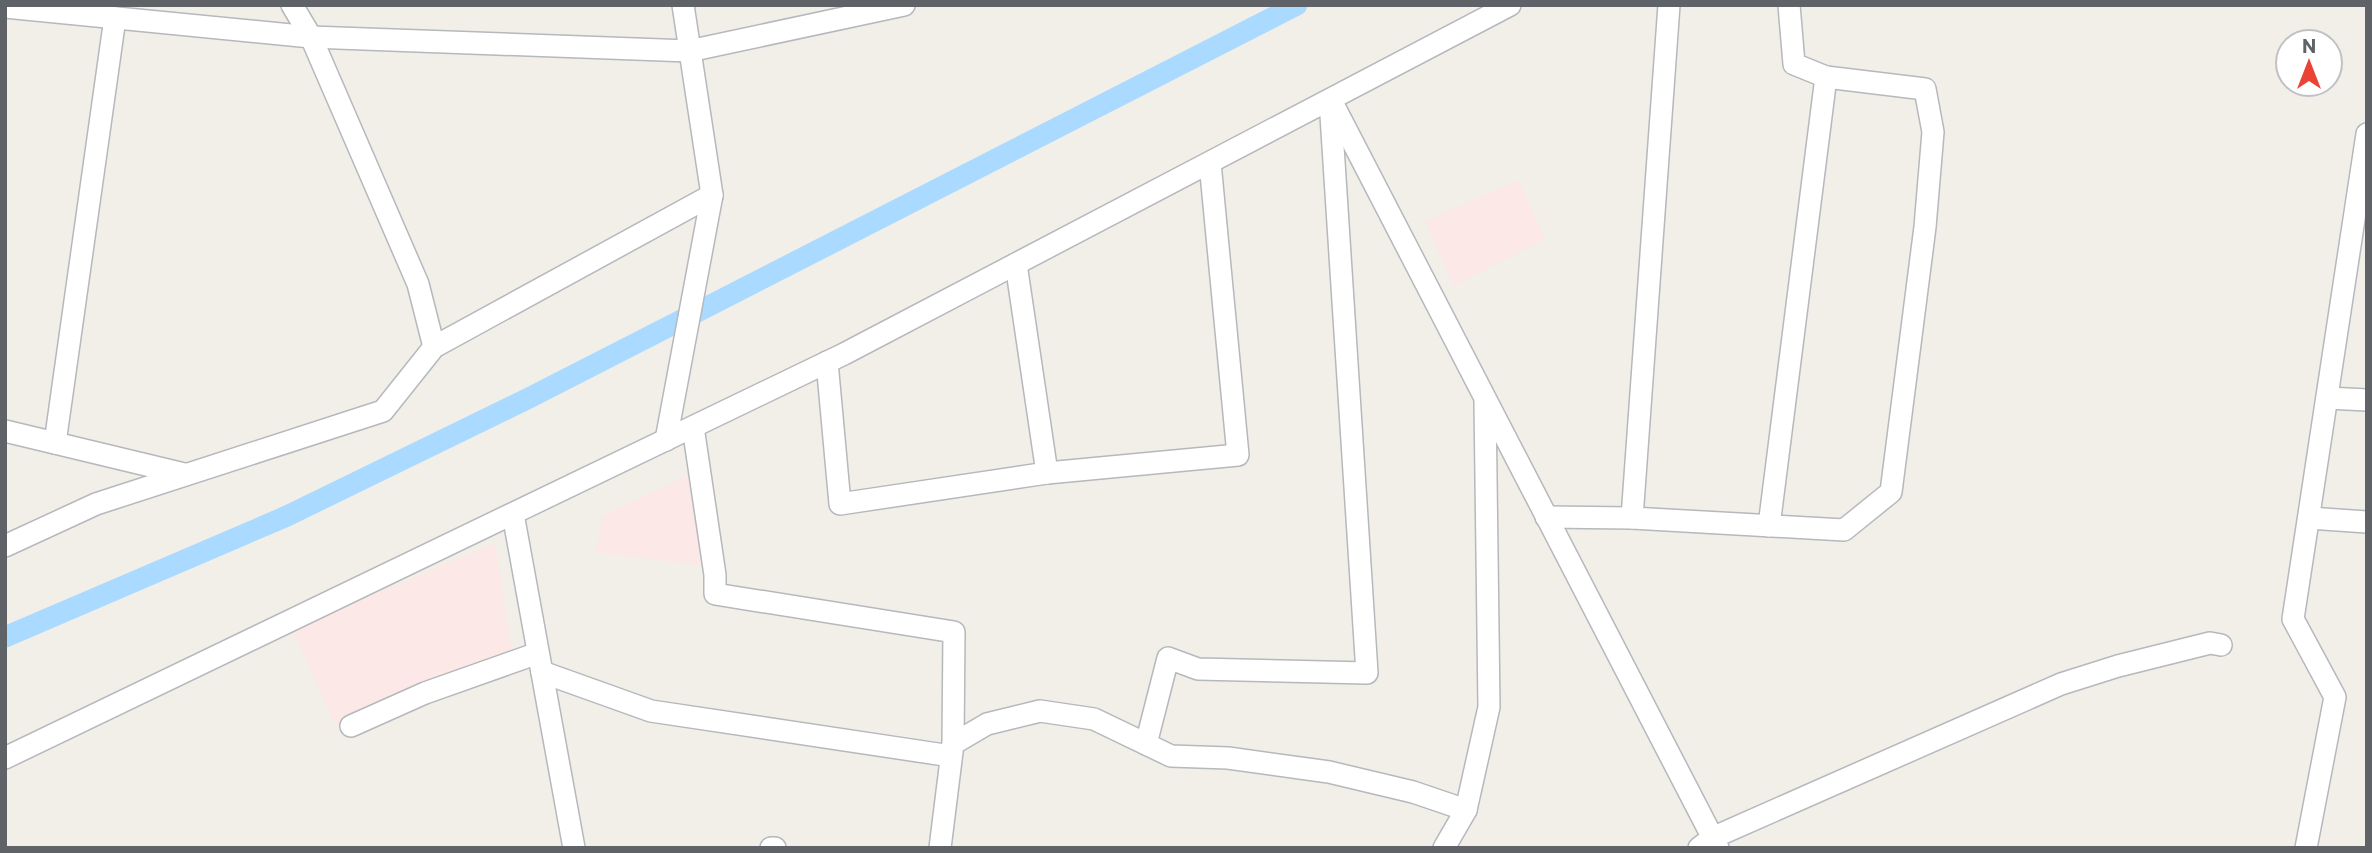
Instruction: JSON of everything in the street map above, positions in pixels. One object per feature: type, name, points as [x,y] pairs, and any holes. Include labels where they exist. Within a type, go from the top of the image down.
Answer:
[{"type":"street","points":[[292,5],[311,37],[418,284],[434,348]]},
{"type":"street","points":[[666,440],[712,195],[683,5]]},
{"type":"street","points":[[5,7],[311,37],[689,51],[904,5]]},
{"type":"street","points":[[5,758],[827,362],[1510,5]]},
{"type":"street","points":[[1632,518],[1669,5]]},
{"type":"street","points":[[1546,517],[1632,518],[1844,530],[1891,492],[1926,227],[1933,132],[1926,89],[1826,77],[1794,64],[1789,5]]},
{"type":"street","points":[[55,443],[115,18]]},
{"type":"street","points":[[1769,526],[1826,77]]},
{"type":"street","points":[[1330,100],[1485,397],[1710,844],[2061,684],[2118,666],[2210,643],[2221,645]]},
{"type":"street","points":[[1146,744],[1168,658],[1198,669],[1367,673],[1330,100]]},
{"type":"street","points":[[2306,848],[2335,697],[2293,619],[2327,397],[2358,250],[2367,134]]},
{"type":"street","points":[[827,362],[839,504],[1047,473],[1238,455],[1210,163]]},
{"type":"street","points":[[5,546],[96,504],[383,411],[434,348],[712,195]]},
{"type":"street","points":[[1016,264],[1047,473]]},
{"type":"street","points":[[1444,848],[1466,810],[1489,707],[1485,397]]},
{"type":"street","points":[[2327,397],[2367,400]]},
{"type":"street","points":[[693,427],[715,575],[715,594],[954,632],[952,750],[940,848]]},
{"type":"street","points":[[5,431],[185,474]]},
{"type":"street","points":[[513,514],[574,848]]},
{"type":"street","points":[[2309,518],[2367,522]]},
{"type":"street","points":[[351,726],[425,693],[540,662],[651,711],[952,750],[987,724],[1040,712],[1094,719],[1171,756],[1228,758],[1329,772],[1413,792],[1466,810]]},
{"type":"shaded area","points":[[1518,180],[1545,239],[1454,286],[1425,221]]},
{"type":"shaded area","points":[[694,472],[707,566],[596,552],[602,516]]},
{"type":"shaded area","points":[[495,543],[514,665],[335,725],[292,629]]},
{"type":"waterway","points":[[5,637],[287,516],[529,398],[1297,5]]}]
